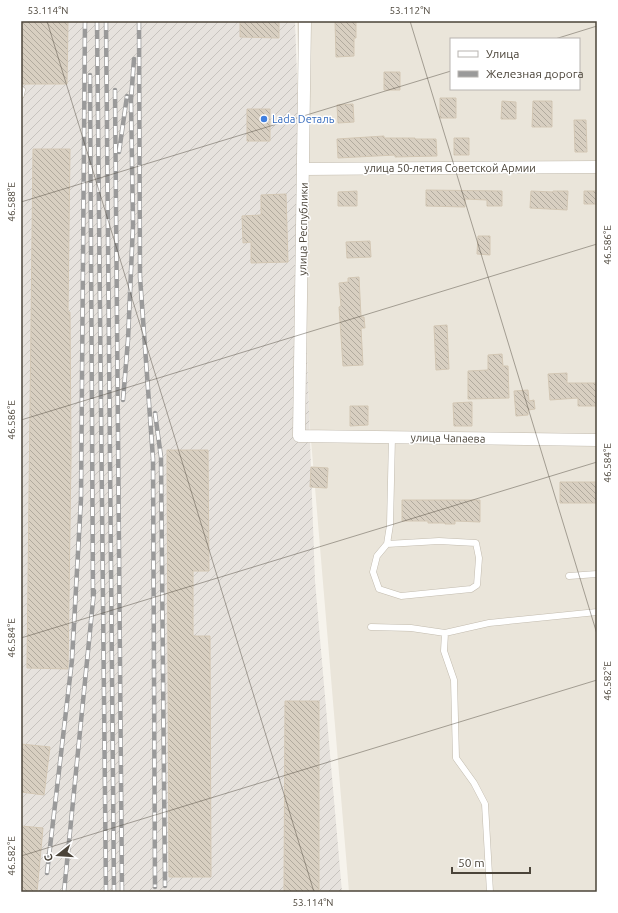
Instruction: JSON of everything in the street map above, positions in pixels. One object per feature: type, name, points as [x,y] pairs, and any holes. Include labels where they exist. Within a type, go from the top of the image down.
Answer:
[{"type":"street","name":"улица Республики","points":[[300,436],[305,21]]},
{"type":"street","name":"улица 50-летия Советской Армии","points":[[303,169],[597,167]]},
{"type":"street","name":"улица Чапаева","points":[[300,436],[597,440]]},
{"type":"lane","points":[[387,544],[439,541],[476,543],[478,558],[477,585],[471,589],[401,596],[380,589],[373,572],[377,556],[387,544],[390,524],[392,437]]},
{"type":"lane","points":[[570,576],[597,574]]},
{"type":"lane","points":[[371,627],[411,628],[446,633],[489,622],[597,612]]},
{"type":"lane","points":[[446,633],[444,651],[454,680],[456,758],[474,783],[485,804],[490,892]]},
{"type":"shaded area","points":[[21,21],[295,21],[315,581],[342,892],[21,892]]},
{"type":"shaded area","points":[[297,21],[597,21],[597,892],[349,892],[309,416]]},
{"type":"building","points":[[21,21],[68,21],[67,84],[21,84]]},
{"type":"building","points":[[240,21],[279,21],[279,38],[240,37]]},
{"type":"building","points":[[335,21],[356,21],[354,56],[336,57]]},
{"type":"building","points":[[384,72],[400,72],[400,90],[384,90]]},
{"type":"building","points":[[440,98],[456,98],[456,118],[440,118]]},
{"type":"building","points":[[502,101],[516,102],[516,119],[501,119]]},
{"type":"building","points":[[533,101],[552,101],[552,127],[532,127]]},
{"type":"building","points":[[353,104],[354,122],[338,123],[337,105]]},
{"type":"building","points":[[247,109],[270,109],[270,141],[247,141]]},
{"type":"building","points":[[574,120],[586,120],[587,152],[575,152]]},
{"type":"building","points":[[384,136],[384,138],[436,139],[437,156],[395,157],[395,155],[338,158],[337,139]]},
{"type":"building","points":[[454,138],[469,138],[469,155],[454,155]]},
{"type":"building","points":[[33,149],[70,149],[68,312],[70,312],[71,456],[68,669],[27,668]]},
{"type":"building","points":[[426,190],[502,191],[502,206],[487,206],[487,200],[465,199],[465,207],[426,206]]},
{"type":"building","points":[[357,191],[357,206],[338,206],[338,192]]},
{"type":"building","points":[[531,191],[568,191],[567,210],[530,208]]},
{"type":"building","points":[[584,191],[597,191],[597,204],[584,204]]},
{"type":"building","points":[[286,194],[288,262],[251,263],[251,242],[243,243],[242,216],[261,215],[261,195]]},
{"type":"building","points":[[478,236],[490,236],[490,255],[477,254]]},
{"type":"building","points":[[370,241],[371,257],[347,258],[346,242]]},
{"type":"building","points":[[359,277],[361,317],[364,317],[365,328],[361,328],[363,365],[343,366],[339,283],[348,282],[348,278]]},
{"type":"building","points":[[447,325],[449,369],[436,370],[434,326]]},
{"type":"building","points":[[502,354],[503,366],[508,366],[509,398],[468,399],[468,371],[488,370],[488,355]]},
{"type":"building","points":[[567,373],[567,383],[596,383],[596,406],[578,406],[578,398],[550,400],[548,374]]},
{"type":"building","points":[[528,390],[529,401],[534,400],[535,409],[528,410],[528,415],[516,416],[514,391]]},
{"type":"building","points":[[472,402],[472,426],[454,426],[453,403]]},
{"type":"building","points":[[350,406],[368,406],[368,425],[350,426]]},
{"type":"building","points":[[167,450],[208,450],[209,571],[193,571],[193,636],[210,636],[211,877],[169,877]]},
{"type":"building","points":[[311,467],[328,468],[327,488],[310,487]]},
{"type":"building","points":[[560,482],[597,482],[597,503],[560,503]]},
{"type":"building","points":[[402,500],[480,500],[480,522],[455,521],[455,524],[445,524],[428,523],[428,521],[402,521]]},
{"type":"building","points":[[285,701],[319,701],[319,892],[284,892]]},
{"type":"building","points":[[21,744],[50,747],[44,795],[21,792]]},
{"type":"building","points":[[21,826],[43,828],[37,892],[21,892]]},
{"type":"railway","points":[[47,873],[72,660],[81,499],[85,21]]},
{"type":"railway","points":[[97,21],[106,892]]},
{"type":"railway","points":[[106,21],[114,892]]},
{"type":"railway","points":[[139,21],[140,277],[153,459],[155,887]]},
{"type":"railway","points":[[123,400],[128,340],[133,225],[131,100],[134,59]]},
{"type":"railway","points":[[90,75],[93,597]]},
{"type":"railway","points":[[115,90],[122,892]]},
{"type":"railway","points":[[119,152],[127,96]]},
{"type":"railway","points":[[155,413],[161,457],[165,886]]},
{"type":"railway","points":[[64,892],[94,591]]},
{"type":"place","name":"Lada Dеталь","points":[[264,119]]}]
